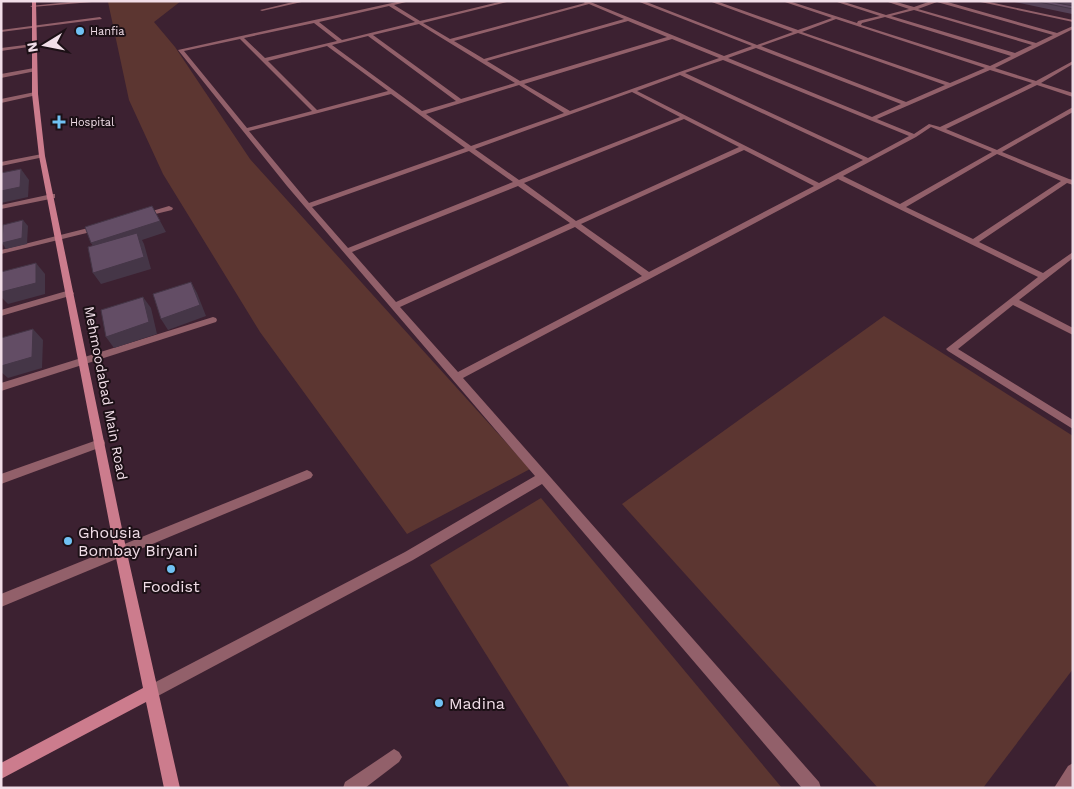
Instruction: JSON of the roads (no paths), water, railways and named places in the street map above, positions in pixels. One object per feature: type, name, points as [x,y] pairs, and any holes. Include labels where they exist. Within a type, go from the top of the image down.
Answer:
[{"type":"main road","name":"Mehmoodabad Main Road","points":[[33,4],[35,94],[42,156],[52,196],[121,552],[172,788]]},
{"type":"main road","points":[[1,771],[151,692]]},
{"type":"street","points":[[33,4],[102,1]]},
{"type":"street","points":[[262,10],[304,1]]},
{"type":"street","points":[[408,1],[181,50],[308,206],[813,788]]},
{"type":"street","points":[[264,60],[420,24],[509,1]]},
{"type":"street","points":[[640,1],[906,104]]},
{"type":"street","points":[[711,1],[950,85]]},
{"type":"street","points":[[784,1],[1073,95]]},
{"type":"street","points":[[836,1],[1015,55]]},
{"type":"street","points":[[887,1],[1036,45]]},
{"type":"street","points":[[859,25],[860,22],[882,15],[936,1],[1058,35]]},
{"type":"street","points":[[978,1],[1073,21]]},
{"type":"street","points":[[449,41],[587,2],[914,136]]},
{"type":"street","points":[[390,5],[569,113]]},
{"type":"street","points":[[1,31],[100,18]]},
{"type":"street","points":[[308,206],[836,18]]},
{"type":"street","points":[[483,61],[628,19]]},
{"type":"street","points":[[315,21],[342,42]]},
{"type":"street","points":[[872,119],[990,68],[1058,35],[1070,32],[1073,28]]},
{"type":"street","points":[[369,35],[461,102]]},
{"type":"street","points":[[241,37],[316,112]]},
{"type":"street","points":[[422,114],[672,37]]},
{"type":"street","points":[[1,50],[33,45]]},
{"type":"street","points":[[328,45],[648,276]]},
{"type":"street","points":[[940,129],[1037,83],[1073,62]]},
{"type":"street","points":[[1,76],[34,70]]},
{"type":"street","points":[[680,73],[868,160]]},
{"type":"street","points":[[632,90],[820,186]]},
{"type":"street","points":[[246,130],[392,92]]},
{"type":"street","points":[[1,101],[35,94]]},
{"type":"street","points":[[900,207],[1073,109]]},
{"type":"street","points":[[347,251],[684,116]]},
{"type":"street","points":[[457,377],[820,186],[931,125],[1070,181]]},
{"type":"street","points":[[395,306],[744,147]]},
{"type":"street","points":[[1,164],[42,156]]},
{"type":"street","points":[[837,176],[1044,277]]},
{"type":"street","points":[[972,242],[1070,181]]},
{"type":"street","points":[[1,208],[52,196]]},
{"type":"street","points":[[133,218],[169,208]]},
{"type":"street","points":[[1,252],[105,225]]},
{"type":"street","points":[[1073,254],[951,349],[1073,425]]},
{"type":"street","points":[[1,313],[70,293]]},
{"type":"street","points":[[1013,301],[1073,332]]},
{"type":"street","points":[[1,386],[213,320]]},
{"type":"street","points":[[1,479],[100,443]]},
{"type":"street","points":[[1,601],[307,475]]},
{"type":"street","points":[[151,692],[408,556],[544,477]]},
{"type":"street","points":[[351,788],[394,757]]},
{"type":"street","points":[[1062,788],[1073,771]]},
{"type":"place","name":"Hanfia","points":[[80,31]]},
{"type":"place","name":"Hospital","points":[[59,122]]},
{"type":"place","name":"Ghousia Bombay Biryani","points":[[68,541]]},
{"type":"place","name":"Foodist","points":[[171,569]]},
{"type":"place","name":"Madina","points":[[439,703]]}]
